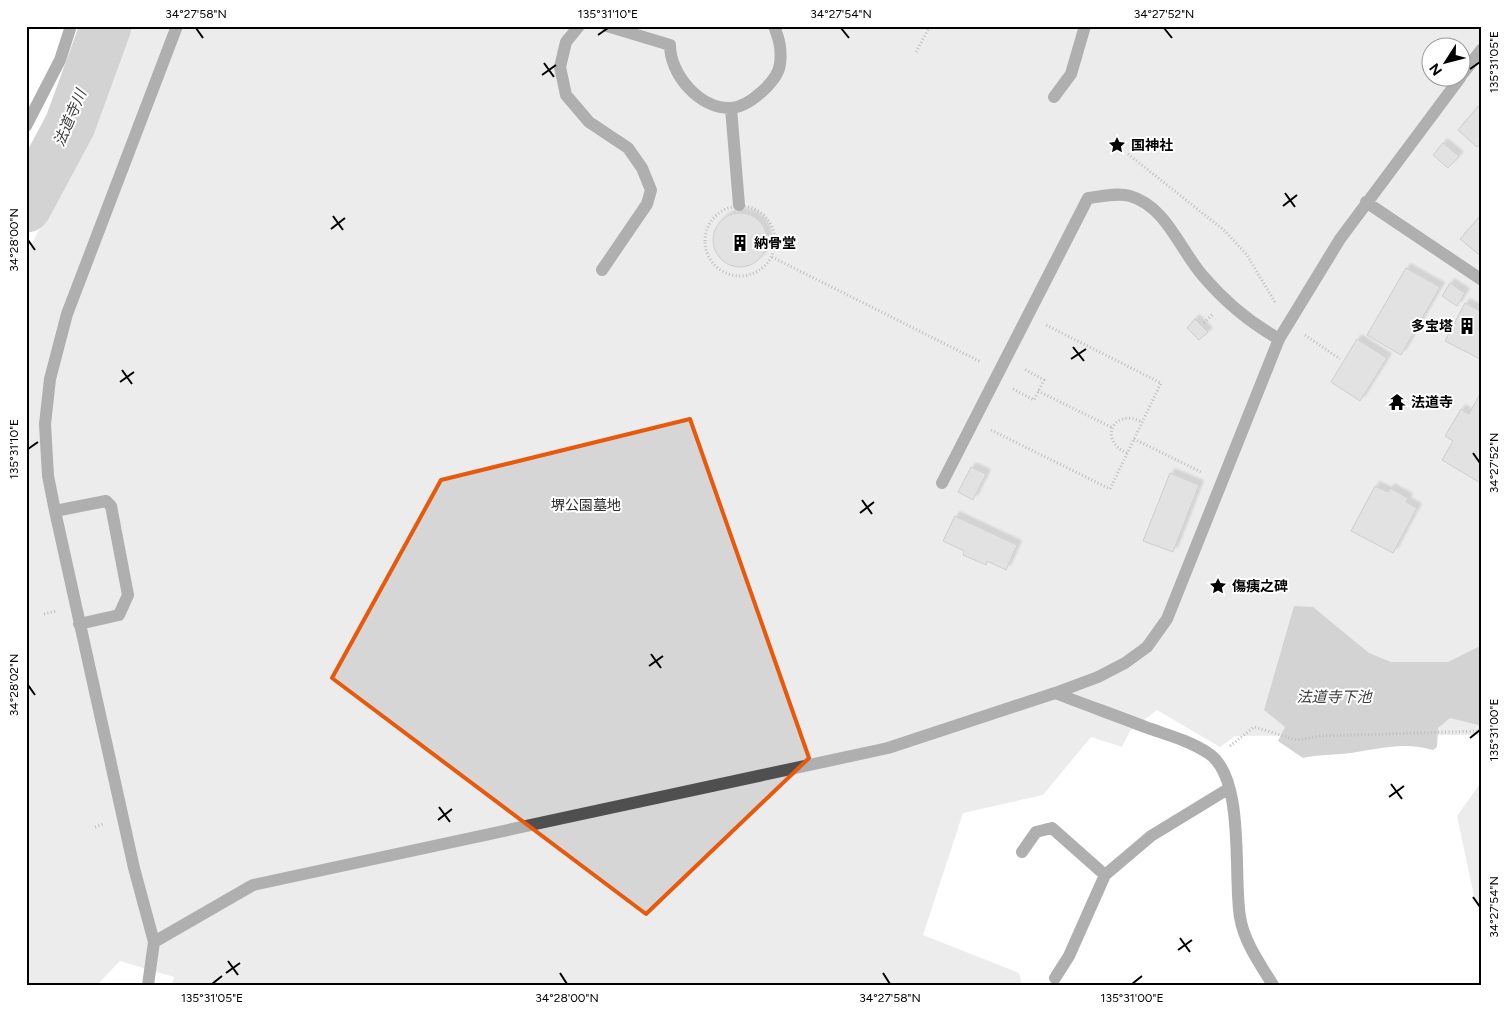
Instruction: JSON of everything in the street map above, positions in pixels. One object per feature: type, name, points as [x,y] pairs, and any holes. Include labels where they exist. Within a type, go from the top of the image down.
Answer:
[{"type":"street","points":[[26,126],[60,60],[71,26]]},
{"type":"street","points":[[148,984],[154,942],[134,868],[55,511],[48,476],[45,424],[50,379],[66,314],[177,26]]},
{"type":"street","points":[[579,26],[566,42],[560,67],[566,95],[589,122],[628,148],[642,168],[651,190],[647,204],[602,270]]},
{"type":"street","points":[[607,26],[670,45],[670,58],[688,89],[711,103],[731,108],[750,102],[768,85],[780,66],[781,46],[774,26]]},
{"type":"street","points":[[1054,96],[1070,74],[1085,26]]},
{"type":"street","points":[[1470,64],[1482,49]]},
{"type":"street","points":[[154,942],[253,885],[888,748],[1055,693],[1126,663],[1147,647],[1166,619],[1279,340],[1340,239],[1452,88]]},
{"type":"street","points":[[731,108],[739,205]]},
{"type":"street","points":[[942,483],[1088,198],[1129,195],[1154,208],[1201,275],[1225,301],[1249,322],[1279,340]]},
{"type":"street","points":[[1366,202],[1482,280]]},
{"type":"street","points":[[55,511],[106,501],[111,506],[128,595],[119,615],[79,624]]},
{"type":"street","points":[[1055,693],[1178,739],[1208,753],[1222,769],[1234,809],[1239,916],[1244,934],[1273,985]]},
{"type":"street","points":[[1055,978],[1069,956],[1105,875],[1151,836],[1228,789]]},
{"type":"street","points":[[1022,852],[1036,832],[1052,828],[1105,875]]},
{"type":"path","points":[[916,52],[930,26]]},
{"type":"path","points":[[1128,154],[1225,231],[1246,255],[1272,296]]},
{"type":"path","points":[[739,205],[751,207],[762,213],[770,222],[775,233],[776,245],[772,257],[766,266],[756,273],[739,276],[723,272],[708,255],[704,244],[710,222],[718,213],[728,207],[739,205]]},
{"type":"path","points":[[772,257],[1000,372]]},
{"type":"path","points":[[974,421],[1110,488],[1161,383],[1027,316]]},
{"type":"path","points":[[1307,337],[1340,359]]},
{"type":"path","points":[[1021,393],[1034,400],[1044,380],[1032,373]]},
{"type":"path","points":[[1038,391],[1113,428]]},
{"type":"path","points":[[1127,453],[1114,444],[1111,434],[1113,428],[1120,419],[1126,418],[1142,422]]},
{"type":"path","points":[[1134,438],[1221,482]]},
{"type":"path","points":[[44,614],[56,610]]},
{"type":"path","points":[[1213,758],[1254,727],[1297,740],[1321,736],[1482,731]]},
{"type":"path","points":[[95,826],[104,824]]},
{"type":"highlighted area","points":[[690,419],[809,758],[646,914],[332,678],[441,480]]},
{"type":"green space","name":"堺公園墓地","points":[[128,26],[1482,26],[1482,735],[1235,736],[1220,747],[1157,710],[1130,731],[1122,747],[1091,737],[1043,795],[963,813],[923,935],[1019,973],[1022,985],[172,985],[174,977],[120,961],[97,985],[26,985],[26,256],[101,103]]},
{"type":"green space","points":[[1482,781],[1482,907],[1475,901],[1457,816]]},
{"type":"water","name":"法道寺下池","points":[[1294,606],[1313,607],[1369,653],[1391,662],[1448,662],[1482,645],[1482,726],[1450,718],[1438,728],[1437,747],[1433,750],[1421,747],[1398,746],[1303,758],[1278,741],[1285,727],[1264,710]]},
{"type":"building","points":[[1482,102],[1482,142],[1477,147],[1458,130]]},
{"type":"building","points":[[1443,143],[1459,156],[1448,168],[1433,155]]},
{"type":"building","name":"納骨堂","points":[[740,213],[750,215],[759,221],[765,230],[767,240],[765,250],[759,259],[750,265],[740,267],[730,265],[721,259],[715,250],[713,240],[715,230],[721,221],[730,215]]},
{"type":"building","points":[[1482,214],[1482,257],[1460,239]]},
{"type":"building","points":[[1406,268],[1440,287],[1401,355],[1367,335]]},
{"type":"building","points":[[1450,283],[1465,293],[1457,306],[1442,296]]},
{"type":"building","name":"多宝塔","points":[[1465,303],[1482,312],[1482,360],[1445,341]]},
{"type":"building","points":[[1195,319],[1208,332],[1199,340],[1187,328]]},
{"type":"building","points":[[1357,339],[1387,358],[1360,401],[1331,382]]},
{"type":"building","points":[[1480,394],[1482,395],[1482,484],[1442,460],[1453,441],[1445,436],[1461,409],[1469,414]]},
{"type":"building","points":[[971,467],[986,474],[973,500],[958,492]]},
{"type":"building","points":[[1170,473],[1199,485],[1173,552],[1143,541]]},
{"type":"building","points":[[1375,486],[1388,492],[1390,488],[1408,498],[1406,502],[1417,508],[1393,553],[1351,531]]},
{"type":"building","points":[[955,516],[1017,545],[1006,570],[987,561],[986,565],[963,555],[964,551],[943,541]]},
{"type":"waterway","name":"法道寺川","points":[[26,207],[70,125],[106,26]]},
{"type":"place","name":"国神社","points":[[1117,145]]},
{"type":"place","name":"納骨堂","points":[[740,243]]},
{"type":"place","name":"多宝塔","points":[[1467,326]]},
{"type":"place","name":"法道寺","points":[[1397,402]]},
{"type":"place","name":"傷痍之碑","points":[[1218,586]]}]
